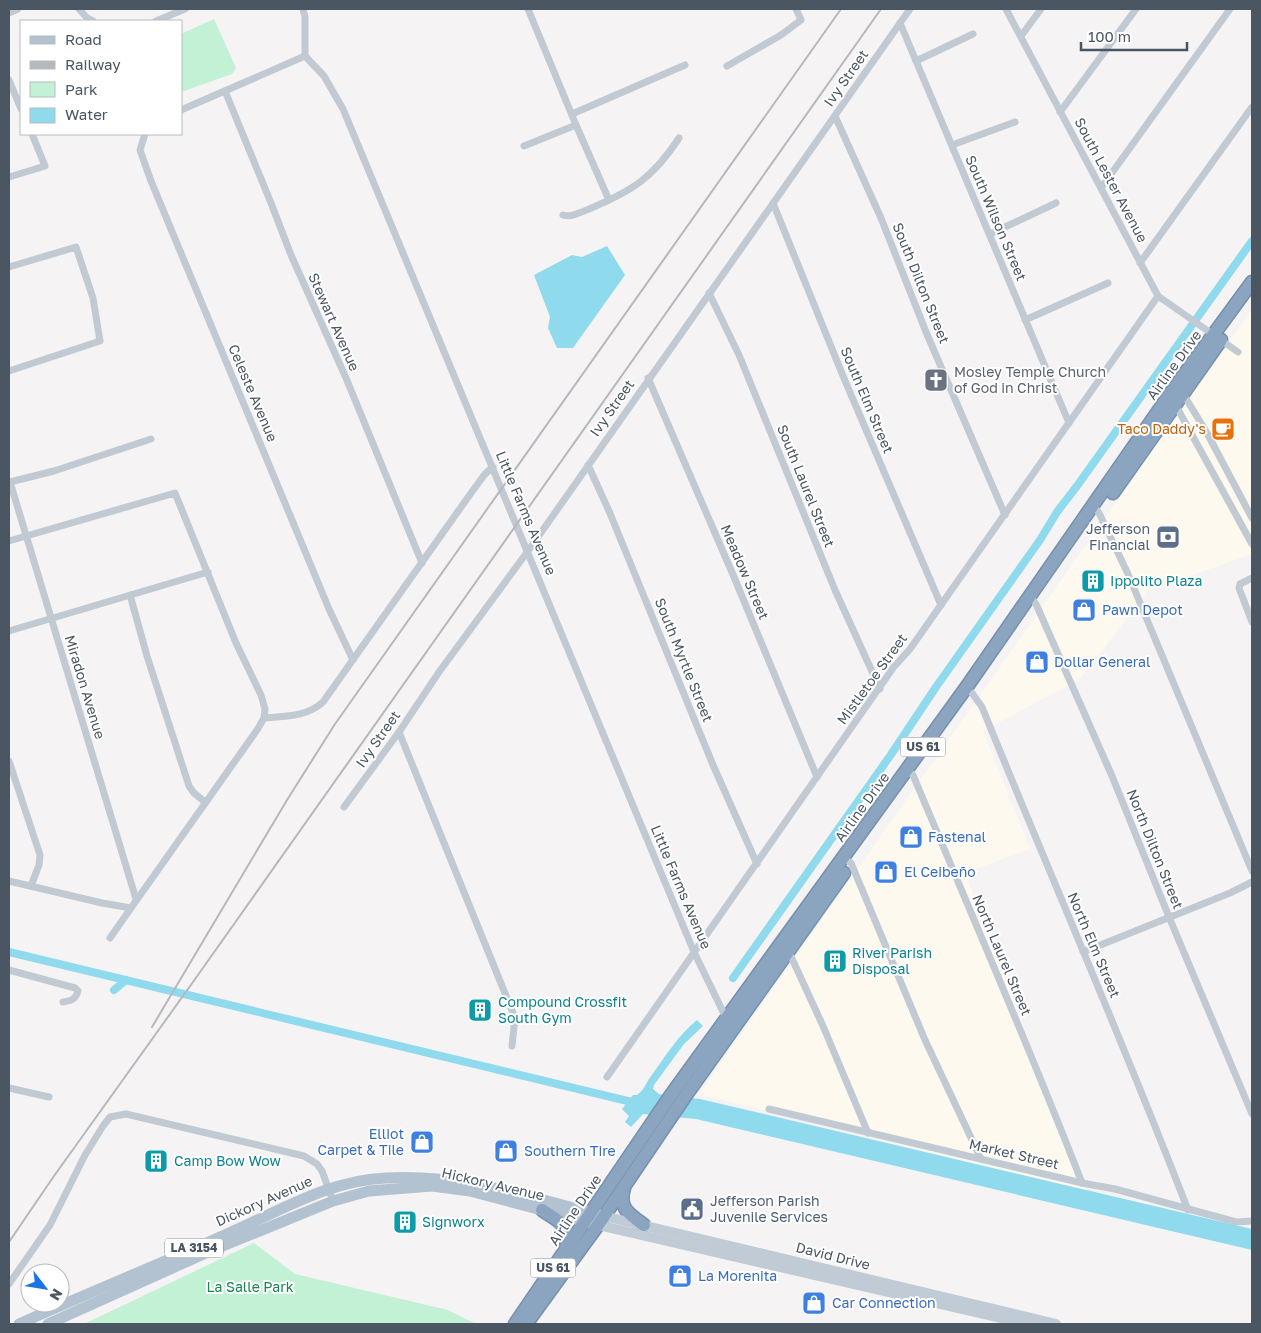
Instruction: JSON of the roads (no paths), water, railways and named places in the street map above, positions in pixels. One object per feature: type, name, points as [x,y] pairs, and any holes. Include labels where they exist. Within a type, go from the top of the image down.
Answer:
[{"type":"highway","name":"Airline Drive","points":[[514,1324],[565,1250],[624,1186],[684,1098],[730,1024],[1033,600],[1176,395],[1213,334],[1252,282]]},
{"type":"highway","name":"Airline Drive","points":[[1213,334],[1252,296]]},
{"type":"highway","name":"Airline Drive","points":[[910,773],[972,693],[1033,600]]},
{"type":"highway","name":"Airline Drive","points":[[526,1324],[595,1218],[671,1095],[730,1024]]},
{"type":"highway","points":[[624,1186],[623,1206],[629,1214],[644,1225]]},
{"type":"highway","points":[[542,1210],[560,1222],[566,1229],[568,1236],[565,1250]]},
{"type":"main road","name":"Hickory Avenue","points":[[331,1195],[362,1180],[445,1178],[484,1184],[595,1218]]},
{"type":"main road","name":"Hickory Avenue","points":[[331,1195],[432,1186],[470,1191],[542,1210],[595,1218]]},
{"type":"main road","name":"Dickory Avenue","points":[[19,1324],[228,1234],[303,1199],[331,1195]]},
{"type":"main road","name":"Dickory Avenue","points":[[52,1323],[331,1195]]},
{"type":"main road","name":"David Drive","points":[[595,1218],[644,1225],[991,1316],[1056,1324]]},
{"type":"main road","name":"David Drive","points":[[595,1218],[1027,1324]]},
{"type":"street","points":[[9,13],[18,9]]},
{"type":"street","points":[[79,9],[90,20]]},
{"type":"street","points":[[158,20],[184,9]]},
{"type":"street","points":[[182,110],[305,56],[305,18],[303,9]]},
{"type":"street","points":[[528,9],[609,200]]},
{"type":"street","points":[[727,66],[781,35],[801,20],[796,9]]},
{"type":"street","name":"Ivy Street","points":[[344,807],[399,732],[439,672],[528,551],[648,378],[910,9]]},
{"type":"street","name":"South Lester Avenue","points":[[1006,9],[1158,296],[1238,352]]},
{"type":"street","points":[[1021,36],[1041,9]]},
{"type":"street","points":[[1060,112],[1136,9]]},
{"type":"street","points":[[1101,188],[1230,9]]},
{"type":"street","name":"South Wilson Street","points":[[900,24],[1069,423]]},
{"type":"street","points":[[916,61],[973,34]]},
{"type":"street","name":"Little Farms Avenue","points":[[305,56],[324,76],[343,109],[694,952],[730,1024]]},
{"type":"street","points":[[572,114],[685,65]]},
{"type":"street","points":[[9,80],[20,107]]},
{"type":"street","name":"Stewart Avenue","points":[[225,91],[290,255],[346,378],[422,563]]},
{"type":"street","points":[[1140,263],[1252,107]]},
{"type":"street","name":"South Dilton Street","points":[[835,116],[882,218],[926,332],[1005,515]]},
{"type":"street","points":[[952,145],[1015,122]]},
{"type":"street","points":[[524,146],[576,125]]},
{"type":"street","points":[[9,177],[45,166],[32,135]]},
{"type":"street","name":"Celeste Avenue","points":[[145,135],[140,150],[151,181],[329,609],[353,660]]},
{"type":"street","points":[[563,216],[571,216],[637,186],[653,172],[671,151],[679,138]]},
{"type":"street","name":"South Elm Street","points":[[773,203],[843,376],[941,605]]},
{"type":"street","points":[[990,234],[1056,203]]},
{"type":"street","points":[[9,267],[76,247],[92,295],[100,341],[9,371]]},
{"type":"street","points":[[1025,320],[1108,283]]},
{"type":"street","name":"South Laurel Street","points":[[709,293],[739,355],[835,590],[880,689]]},
{"type":"street","name":"Mistletoe Street","points":[[607,1077],[1158,296]]},
{"type":"street","name":"Meadow Street","points":[[648,378],[734,577],[817,777]]},
{"type":"street","points":[[1176,395],[1217,452],[1252,518]]},
{"type":"street","points":[[1176,395],[1204,457],[1252,544]]},
{"type":"street","points":[[10,482],[54,471],[151,440]]},
{"type":"street","points":[[1204,457],[1217,452]]},
{"type":"street","name":"South Myrtle Street","points":[[588,465],[609,511],[713,764],[757,864]]},
{"type":"street","points":[[264,718],[302,714],[318,708],[471,493],[485,474],[493,467]]},
{"type":"street","name":"Miradon Avenue","points":[[10,482],[136,899]]},
{"type":"street","points":[[1222,488],[1232,482]]},
{"type":"street","points":[[9,541],[175,493],[236,643],[261,694],[265,709],[264,718],[110,938]]},
{"type":"street","points":[[1096,509],[1128,574],[1252,871]]},
{"type":"street","points":[[9,631],[208,572]]},
{"type":"street","points":[[1252,578],[1239,586],[1252,622]]},
{"type":"street","points":[[130,595],[188,786],[205,802]]},
{"type":"street","name":"North Dilton Street","points":[[1033,600],[1112,776],[1252,1114]]},
{"type":"street","name":"North Elm Street","points":[[972,693],[982,707],[1150,1110],[1188,1210]]},
{"type":"street","points":[[399,732],[515,1018],[512,1046]]},
{"type":"street","points":[[9,761],[40,855],[39,865],[32,886]]},
{"type":"street","name":"North Laurel Street","points":[[910,773],[997,973],[1082,1183]]},
{"type":"street","points":[[848,860],[925,1040],[980,1159]]},
{"type":"street","points":[[9,881],[131,908]]},
{"type":"street","points":[[1083,952],[1252,882]]},
{"type":"street","points":[[786,946],[868,1132]]},
{"type":"street","points":[[9,970],[76,988],[78,991],[77,996],[72,1000],[63,1002]]},
{"type":"street","points":[[9,1088],[49,1097]]},
{"type":"street","name":"Market Street","points":[[769,1109],[1082,1183],[1115,1189],[1236,1222],[1252,1222]]},
{"type":"street","points":[[9,1284],[50,1225],[85,1154],[98,1133],[110,1118],[115,1116],[126,1114],[304,1156],[317,1164],[322,1171],[331,1195]]},
{"type":"water","points":[[607,246],[625,275],[573,348],[557,348],[548,328],[550,317],[534,275],[572,255],[582,257]]},
{"type":"water","points":[[697,1020],[703,1026],[684,1044],[654,1085],[653,1089],[659,1094],[700,1099],[1252,1229],[1252,1250],[696,1119],[643,1114],[631,1127],[625,1122],[629,1116],[622,1109],[633,1095],[637,1095],[641,1091],[684,1032]]},
{"type":"waterway","points":[[733,978],[890,756],[936,687],[1040,540],[1057,512],[1252,241]]},
{"type":"waterway","points":[[9,952],[636,1103]]},
{"type":"waterway","points":[[114,990],[126,980]]},
{"type":"railway","points":[[152,1027],[287,800],[335,724],[841,9]]},
{"type":"railway","points":[[9,1242],[881,9]]},
{"type":"place","name":"Mosley Temple Church of God in Christ","points":[[936,380]]},
{"type":"place","name":"Taco Daddy's","points":[[1223,429]]},
{"type":"place","name":"Jefferson Financial","points":[[1168,537]]},
{"type":"place","name":"Ippolito Plaza","points":[[1093,581]]},
{"type":"place","name":"Pawn Depot","points":[[1084,610]]},
{"type":"place","name":"Dollar General","points":[[1037,662]]},
{"type":"place","name":"Fastenal","points":[[911,837]]},
{"type":"place","name":"El Ceibeño","points":[[886,872]]},
{"type":"place","name":"River Parish Disposal","points":[[835,961]]},
{"type":"place","name":"Compound Crossfit South Gym","points":[[480,1010]]},
{"type":"place","name":"Elliot Carpet & Tile","points":[[422,1142]]},
{"type":"place","name":"Southern Tire","points":[[506,1151]]},
{"type":"place","name":"Camp Bow Wow","points":[[156,1161]]},
{"type":"place","name":"Jefferson Parish Juvenile Services","points":[[692,1209]]},
{"type":"place","name":"Signworx","points":[[405,1222]]},
{"type":"place","name":"La Morenita","points":[[680,1276]]},
{"type":"place","name":"Car Connection","points":[[814,1303]]},
{"type":"park label","name":"La Salle Park","points":[[250,1287]]}]
